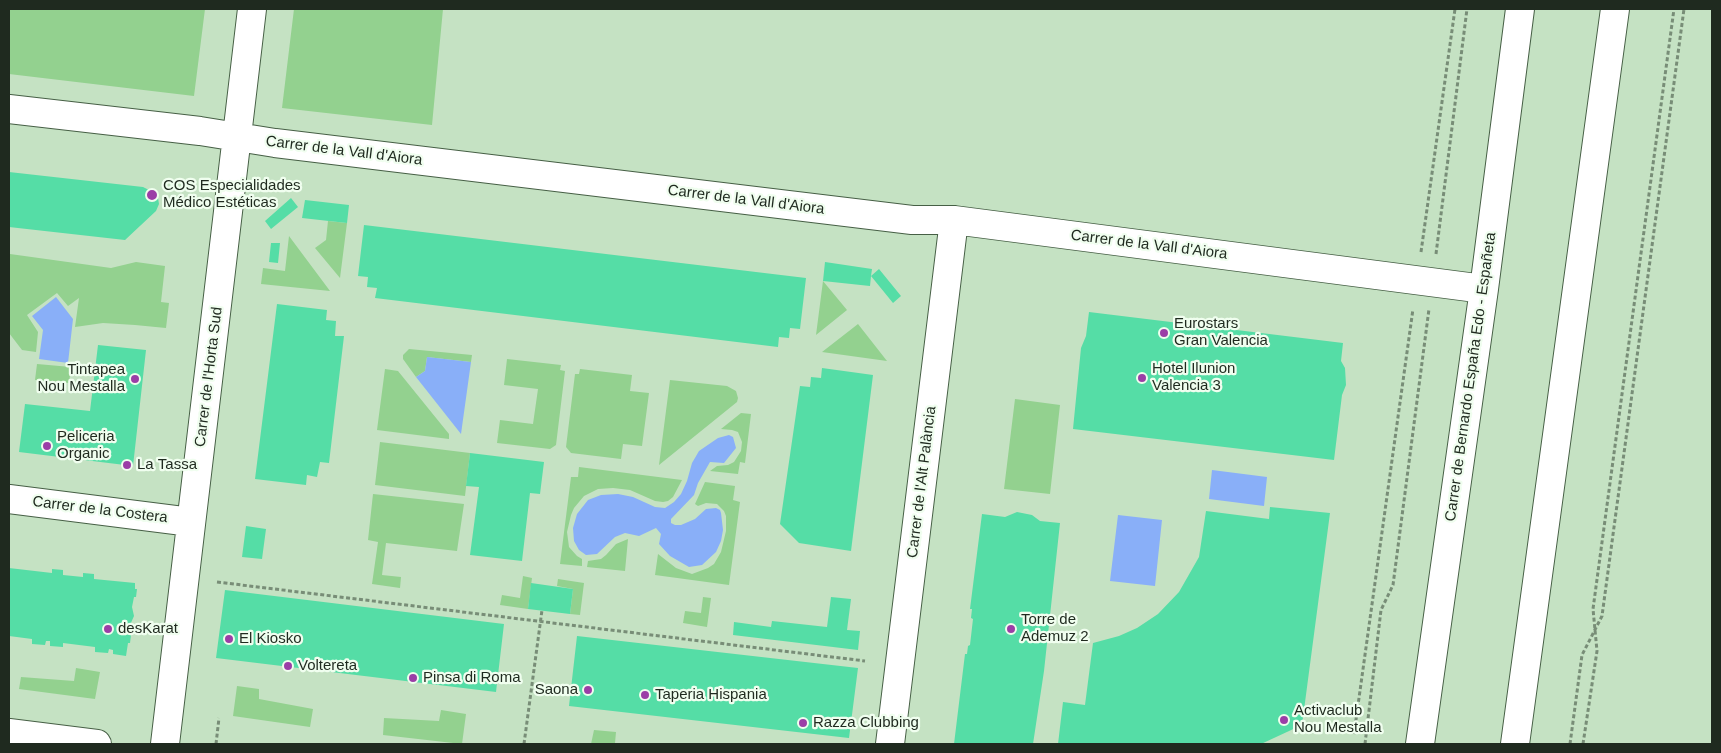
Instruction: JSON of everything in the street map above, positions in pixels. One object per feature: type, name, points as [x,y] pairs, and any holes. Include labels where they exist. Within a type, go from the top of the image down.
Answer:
[{"type":"street","name":"Carrer de l'Horta Sud","points":[[165,744],[252,9]]},
{"type":"street","name":"Carrer de Bernardo España Edo - Españeta","points":[[1420,744],[1484,289],[1520,9]]},
{"type":"street","points":[[1515,744],[1615,9]]},
{"type":"street","name":"Carrer de la Vall d'Aiora","points":[[9,109],[912,220],[954,220],[1484,289]]},
{"type":"street","name":"Carrer de l'Alt Palància","points":[[890,744],[954,220]]},
{"type":"street","name":"Carrer de la Costera","points":[[9,499],[191,522]]},
{"type":"street","points":[[9,733],[97,744]]},
{"type":"path","points":[[1420,257],[1455,9]]},
{"type":"path","points":[[1437,250],[1467,9]]},
{"type":"path","points":[[1583,744],[1597,650],[1593,609],[1594,599],[1674,9]]},
{"type":"path","points":[[1570,744],[1582,655],[1602,616],[1684,9]]},
{"type":"path","points":[[1365,744],[1381,610],[1393,585],[1430,301]]},
{"type":"path","points":[[1354,734],[1414,302]]},
{"type":"path","points":[[217,582],[865,661]]},
{"type":"path","points":[[524,744],[542,610]]},
{"type":"path","points":[[216,744],[219,718]]},
{"type":"green space","points":[[9,9],[205,9],[194,96],[9,74]]},
{"type":"green space","points":[[294,9],[443,9],[432,125],[282,108]]},
{"type":"green space","points":[[328,221],[347,223],[340,278],[315,248],[326,240]]},
{"type":"green space","points":[[289,236],[330,291],[261,284],[263,268],[285,271]]},
{"type":"green space","points":[[10,254],[111,268],[136,262],[165,266],[161,302],[169,303],[166,328],[103,323],[75,327],[79,298],[68,306],[57,293],[27,315],[38,332],[36,352],[22,350],[9,333]]},
{"type":"green space","points":[[823,281],[847,310],[816,335]]},
{"type":"green space","points":[[858,324],[887,361],[822,352]]},
{"type":"green space","points":[[409,349],[472,355],[471,362],[427,357],[425,371],[416,377],[403,359],[403,355]]},
{"type":"green space","points":[[507,359],[561,365],[560,370],[565,371],[556,445],[550,449],[497,443],[500,420],[533,424],[538,389],[504,385]]},
{"type":"green space","points":[[37,364],[71,367],[69,383],[35,380]]},
{"type":"green space","points":[[385,369],[398,371],[449,434],[449,439],[377,430]]},
{"type":"green space","points":[[580,369],[632,375],[630,391],[649,393],[642,446],[623,444],[621,459],[571,453],[566,447],[575,374],[579,374]]},
{"type":"green space","points":[[670,380],[727,386],[736,391],[738,398],[737,402],[659,465]]},
{"type":"green space","points":[[1015,399],[1060,405],[1050,494],[1004,489]]},
{"type":"green space","points":[[741,413],[751,414],[745,463],[740,462],[738,474],[710,471],[717,466],[728,465],[734,462],[741,451],[742,442],[738,432],[721,429]]},
{"type":"green space","points":[[380,442],[470,453],[465,496],[375,485]]},
{"type":"green space","points":[[579,467],[682,480],[673,497],[663,502],[655,501],[630,490],[613,488],[598,489],[584,496],[574,508],[567,532],[569,547],[582,559],[582,566],[560,564],[571,477],[578,477]]},
{"type":"green space","points":[[705,482],[735,486],[733,500],[740,502],[729,585],[655,575],[658,554],[676,568],[692,574],[714,564],[721,552],[726,531],[724,511],[717,504],[706,503],[698,506],[695,504]]},
{"type":"green space","points":[[373,494],[464,504],[457,551],[386,543],[382,575],[401,577],[400,588],[372,584],[378,542],[368,540]]},
{"type":"green space","points":[[628,539],[625,571],[587,567],[588,561],[601,559],[616,544]]},
{"type":"green space","points":[[523,576],[532,578],[528,609],[500,605],[502,595],[520,598]]},
{"type":"green space","points":[[558,579],[584,583],[580,615],[570,614],[573,589],[557,586]]},
{"type":"green space","points":[[703,597],[711,598],[707,627],[683,623],[685,611],[701,613]]},
{"type":"green space","points":[[76,668],[100,672],[95,699],[19,689],[21,677],[74,681]]},
{"type":"green space","points":[[237,686],[259,689],[259,699],[313,709],[310,727],[233,716]]},
{"type":"green space","points":[[441,710],[466,714],[462,744],[383,735],[384,718],[439,721]]},
{"type":"green space","points":[[594,730],[616,732],[615,743],[623,744],[591,744]]},
{"type":"water","points":[[56,297],[73,319],[68,363],[39,359],[43,330],[32,316]]},
{"type":"water","points":[[427,357],[471,362],[461,434],[416,377],[425,371]]},
{"type":"water","points":[[729,435],[733,437],[736,448],[724,463],[710,462],[698,483],[694,495],[671,519],[671,523],[681,525],[695,519],[706,509],[716,508],[720,510],[723,530],[721,541],[716,552],[702,565],[689,567],[670,556],[659,544],[661,534],[656,528],[639,536],[625,533],[615,537],[597,554],[586,555],[579,550],[574,541],[573,528],[577,514],[588,500],[601,495],[618,494],[633,497],[655,507],[665,508],[681,494],[692,463],[699,451],[718,438]]},
{"type":"water","points":[[1212,470],[1267,477],[1264,506],[1209,499]]},
{"type":"water","points":[[1118,515],[1162,520],[1155,586],[1110,581]]},
{"type":"building","points":[[9,172],[143,187],[155,193],[159,204],[156,211],[125,240],[9,227]]},
{"type":"building","points":[[291,198],[298,207],[271,229],[265,221]]},
{"type":"building","points":[[305,200],[349,205],[347,223],[302,218]]},
{"type":"building","points":[[364,225],[806,278],[800,329],[790,328],[789,338],[779,337],[778,347],[375,298],[377,288],[367,287],[368,277],[358,276]]},
{"type":"building","points":[[271,243],[280,243],[278,263],[269,262]]},
{"type":"building","points":[[825,262],[872,269],[870,286],[823,281]]},
{"type":"building","points":[[879,269],[901,296],[893,303],[871,276]]},
{"type":"building","points":[[277,304],[327,310],[326,320],[336,321],[335,336],[344,336],[329,463],[320,462],[317,477],[307,475],[306,485],[255,479]]},
{"type":"building","points":[[1089,312],[1343,343],[1341,361],[1345,368],[1346,385],[1342,395],[1334,460],[1073,429],[1081,348],[1086,336]]},
{"type":"building","points":[[98,345],[146,350],[133,466],[19,452],[25,404],[90,411]]},
{"type":"building","points":[[822,368],[873,375],[851,551],[799,543],[780,524],[800,386],[810,387],[811,377],[821,378]]},
{"type":"building","points":[[470,453],[544,462],[540,494],[530,493],[522,561],[470,555],[479,487],[466,486]]},
{"type":"building","points":[[1270,507],[1330,513],[1302,725],[1261,744],[1058,744],[1063,702],[1085,705],[1093,643],[1119,636],[1137,628],[1158,614],[1179,592],[1199,557],[1206,511],[1269,519]]},
{"type":"building","name":"Torre de Ademuz 2","points":[[1017,512],[1032,515],[1040,521],[1060,523],[1044,671],[1033,744],[954,744],[965,654],[967,654],[968,646],[970,645],[973,619],[971,618],[972,609],[970,609],[982,514],[1005,517]]},
{"type":"building","points":[[246,526],[266,529],[262,559],[242,557]]},
{"type":"building","points":[[9,568],[52,573],[52,569],[63,570],[63,575],[83,577],[83,573],[94,574],[94,579],[135,583],[135,589],[137,589],[136,597],[134,597],[132,607],[134,616],[130,625],[130,643],[128,643],[126,656],[113,654],[113,650],[109,649],[108,653],[95,652],[95,647],[63,643],[63,647],[50,646],[50,641],[46,641],[45,645],[32,644],[32,639],[9,636]]},
{"type":"building","points":[[531,583],[573,589],[570,614],[528,609]]},
{"type":"building","points":[[225,590],[504,624],[496,692],[216,658]]},
{"type":"building","points":[[831,597],[851,599],[847,630],[860,631],[858,650],[733,635],[734,622],[771,627],[772,621],[827,627]]},
{"type":"building","points":[[577,636],[858,668],[849,738],[569,706]]},
{"type":"place","name":"COS Especialidades Médico Estéticas","points":[[152,195]]},
{"type":"place","name":"Eurostars Gran Valencia","points":[[1164,333]]},
{"type":"place","name":"Hotel Ilunion Valencia 3","points":[[1142,378]]},
{"type":"place","name":"Tintapea Nou Mestalla","points":[[135,379]]},
{"type":"place","name":"Peliceria Organic","points":[[47,446]]},
{"type":"place","name":"La Tassa","points":[[127,465]]},
{"type":"place","name":"desKarat","points":[[108,629]]},
{"type":"place","name":"Torre de Ademuz 2","points":[[1011,629]]},
{"type":"place","name":"El Kiosko","points":[[229,639]]},
{"type":"place","name":"Voltereta","points":[[288,666]]},
{"type":"place","name":"Pinsa di Roma","points":[[413,678]]},
{"type":"place","name":"Saona","points":[[588,690]]},
{"type":"place","name":"Taperia Hispania","points":[[645,695]]},
{"type":"place","name":"Activaclub Nou Mestalla","points":[[1284,720]]},
{"type":"place","name":"Razza Clubbing","points":[[803,723]]}]
